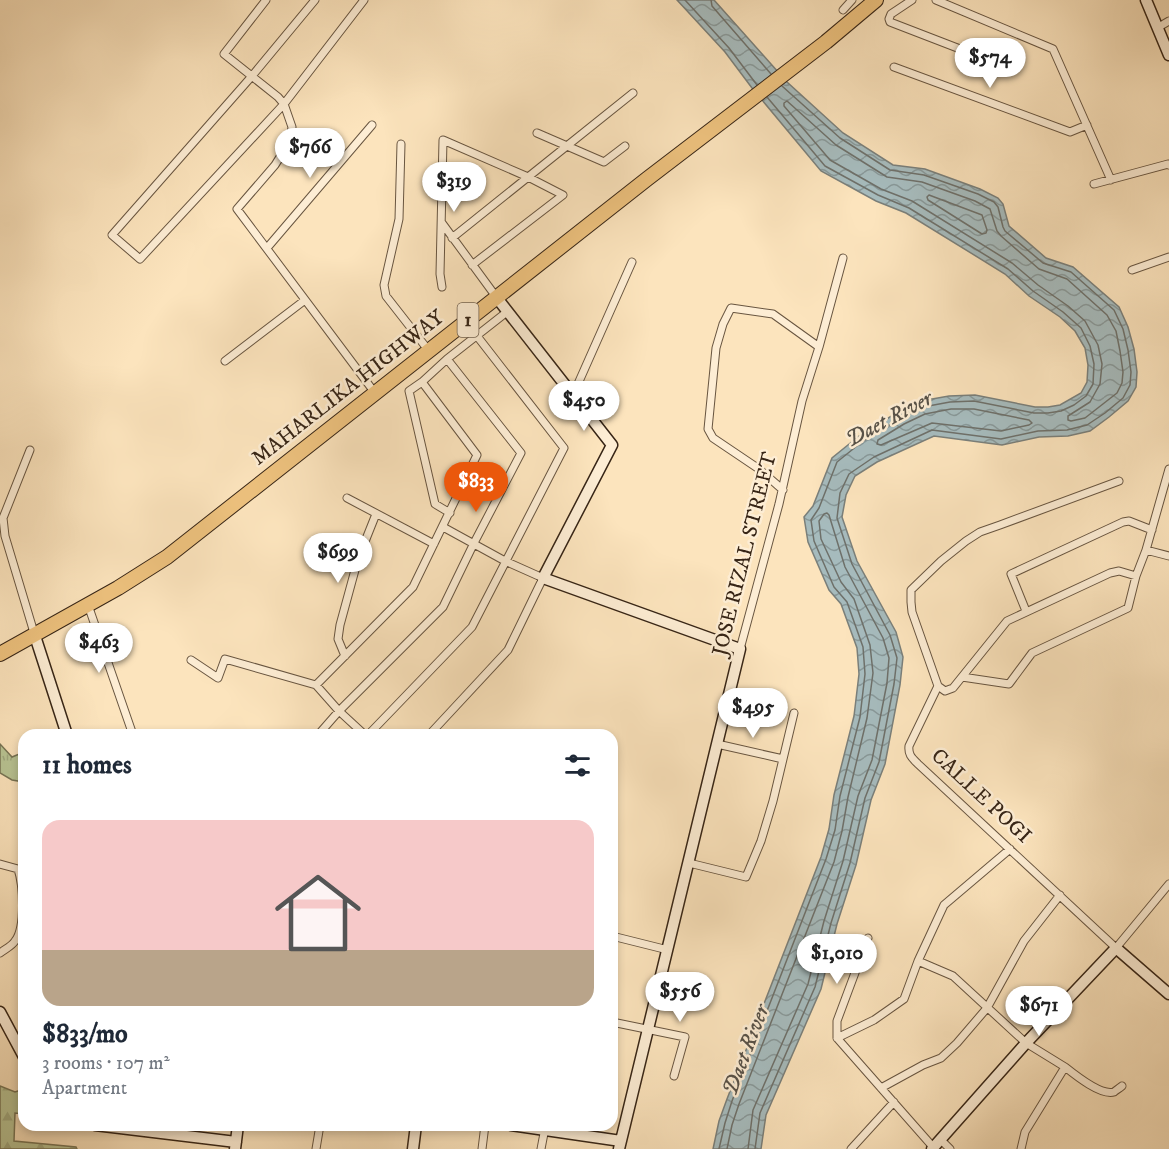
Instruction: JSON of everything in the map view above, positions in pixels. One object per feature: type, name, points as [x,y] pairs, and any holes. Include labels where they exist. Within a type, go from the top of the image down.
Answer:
[{"type":"highway","name":"MAHARLIKA HIGHWAY","points":[[0,654],[128,582],[167,557],[826,42],[876,0]]},
{"type":"street","points":[[266,0],[224,54],[278,97],[284,104],[292,127],[290,141],[275,165],[237,209],[375,393]]},
{"type":"street","points":[[315,0],[252,76],[112,235],[140,259],[284,104],[364,0]]},
{"type":"street","points":[[843,10],[852,0]]},
{"type":"street","points":[[912,0],[891,14],[890,22],[973,54]]},
{"type":"street","points":[[936,0],[1053,49],[1111,180]]},
{"type":"street","points":[[1146,0],[1169,55]]},
{"type":"street","points":[[1157,28],[1169,21]]},
{"type":"street","points":[[894,67],[1070,132],[1087,125]]},
{"type":"street","points":[[452,238],[633,93]]},
{"type":"street","points":[[267,249],[372,125]]},
{"type":"street","points":[[537,133],[604,162],[625,146]]},
{"type":"street","points":[[442,287],[440,274],[443,140],[563,195],[472,265]]},
{"type":"street","points":[[401,144],[399,219],[384,285],[386,296],[429,351]]},
{"type":"street","points":[[1094,184],[1169,165]]},
{"type":"street","points":[[435,729],[508,650],[612,445],[442,224]]},
{"type":"street","points":[[1132,270],[1169,257]]},
{"type":"street","name":"JOSE RIZAL STREET","points":[[620,1145],[740,649],[783,490],[802,401],[843,258]]},
{"type":"street","points":[[573,395],[632,262]]},
{"type":"street","points":[[225,361],[305,300]]},
{"type":"street","points":[[783,490],[759,469],[714,438],[708,429],[716,348],[723,324],[731,308],[773,314],[819,348]]},
{"type":"street","points":[[450,513],[435,504],[409,391],[508,311]]},
{"type":"street","points":[[372,729],[472,627],[564,448],[477,336]]},
{"type":"street","points":[[323,729],[443,607],[521,453],[447,359]]},
{"type":"street","points":[[316,685],[412,587],[477,455],[422,382]]},
{"type":"street","points":[[30,450],[3,518],[5,536],[65,729]]},
{"type":"street","points":[[962,677],[1009,684],[1032,653],[1128,608],[1169,469]]},
{"type":"street","points":[[1119,482],[980,532],[941,561],[911,590],[912,612],[938,686],[948,691],[953,688],[1007,621],[1110,573],[1119,571],[1137,576]]},
{"type":"street","points":[[347,498],[434,544]]},
{"type":"street","points":[[345,656],[338,639],[340,625],[358,559],[376,514]]},
{"type":"street","points":[[1026,611],[1011,574],[1123,522],[1129,521],[1152,530]]},
{"type":"street","points":[[443,527],[543,578],[740,649]]},
{"type":"street","points":[[1146,550],[1169,556]]},
{"type":"street","points":[[88,605],[131,729]]},
{"type":"street","points":[[191,660],[218,678],[225,659],[316,685],[339,711],[359,729]]},
{"type":"street","name":"CALLE POGI","points":[[938,686],[909,746],[911,757],[1116,948],[1169,994]]},
{"type":"street","points":[[688,863],[746,877],[762,842],[794,713]]},
{"type":"street","points":[[717,744],[783,759]]},
{"type":"street","points":[[837,1038],[874,1020],[904,999],[918,961],[944,905],[1010,849]]},
{"type":"street","points":[[0,864],[18,869]]},
{"type":"street","points":[[935,1145],[1026,1043],[1116,948],[1169,884]]},
{"type":"street","points":[[881,1088],[941,1058],[957,1043],[987,1008],[1024,941],[1060,896]]},
{"type":"street","points":[[0,953],[14,943],[18,937]]},
{"type":"street","points":[[618,938],[668,950]]},
{"type":"street","points":[[868,938],[837,1021],[837,1038],[935,1145],[950,1149]]},
{"type":"street","points":[[918,961],[953,976],[1026,1043],[1085,1082],[1102,1091],[1110,1092],[1122,1086]]},
{"type":"street","points":[[0,1014],[18,1046]]},
{"type":"street","points":[[618,1023],[685,1037],[674,1076]]},
{"type":"street","points":[[1021,1149],[1025,1132],[1065,1067]]},
{"type":"street","points":[[851,1149],[894,1102]]},
{"type":"street","points":[[135,1131],[235,1146],[237,1131]]},
{"type":"street","points":[[316,1149],[319,1131]]},
{"type":"street","points":[[413,1149],[415,1131]]},
{"type":"street","points":[[482,1149],[484,1131]]},
{"type":"street","points":[[541,1149],[544,1131]]},
{"type":"street","points":[[562,1131],[620,1145]]},
{"type":"green space","points":[[0,744],[12,757],[18,754],[18,781],[0,773]]},
{"type":"green space","points":[[0,1086],[18,1091],[14,1141],[76,1147],[77,1149],[0,1149]]},
{"type":"water","name":"Daet River","points":[[677,0],[714,0],[787,82],[843,133],[893,165],[925,169],[998,198],[1003,204],[1009,226],[1046,258],[1073,267],[1119,307],[1128,327],[1137,372],[1136,387],[1128,401],[1090,431],[1068,436],[1039,437],[1002,445],[934,436],[877,462],[855,476],[846,495],[842,517],[857,561],[896,632],[903,657],[900,685],[885,764],[871,800],[856,865],[837,924],[821,989],[766,1115],[761,1149],[713,1149],[727,1099],[821,857],[854,716],[859,674],[857,648],[841,604],[829,590],[808,542],[804,517],[813,506],[832,458],[859,436],[898,412],[921,401],[949,396],[975,395],[1035,407],[1060,405],[1081,393],[1087,382],[1088,365],[1085,348],[1075,331],[1060,317],[1029,296],[1005,274],[906,213],[876,201],[821,171],[725,52]]}]
